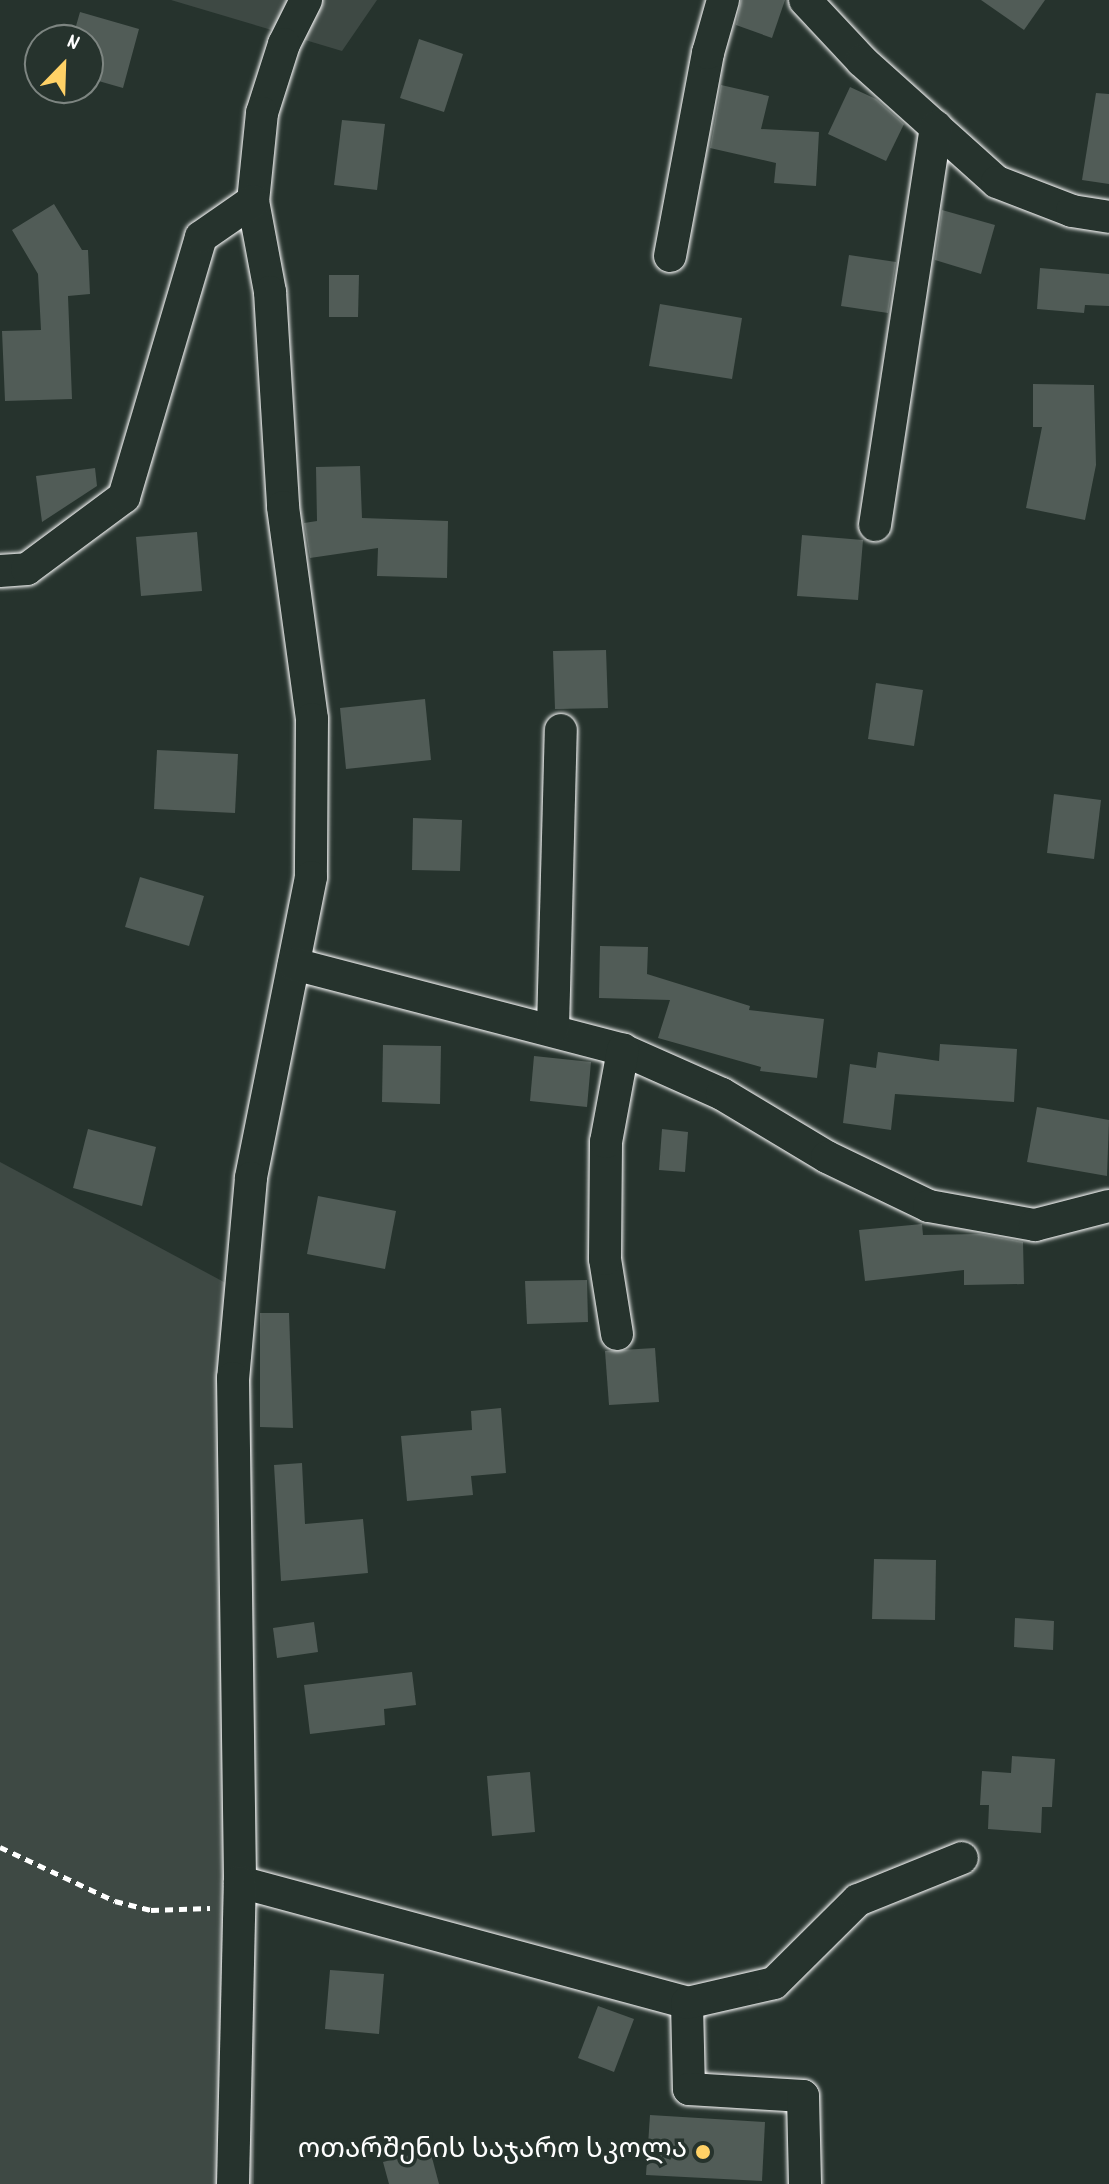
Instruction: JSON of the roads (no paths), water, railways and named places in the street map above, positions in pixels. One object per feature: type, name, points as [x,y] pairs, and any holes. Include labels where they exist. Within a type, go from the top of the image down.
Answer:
[{"type":"street","points":[[233,2184],[240,1894],[233,1378],[251,1178],[311,877],[312,719],[283,507],[270,292],[253,201],[262,113],[284,44],[306,0]]},
{"type":"street","points":[[670,256],[708,53],[723,0]]},
{"type":"street","points":[[805,0],[997,182],[1072,211],[1109,217]]},
{"type":"street","points":[[875,525],[936,127]]},
{"type":"street","points":[[0,571],[27,569],[124,497],[201,237],[253,201]]},
{"type":"street","points":[[553,1028],[561,730]]},
{"type":"street","points":[[294,964],[553,1028],[623,1050],[722,1094],[827,1157],[929,1206],[1035,1225],[1109,1206]]},
{"type":"street","points":[[617,1334],[605,1259],[606,1142],[623,1050]]},
{"type":"street","points":[[240,1894],[687,2003],[774,1983],[858,1900],[962,1858]]},
{"type":"street","points":[[687,2003],[689,2089],[803,2096],[805,2184]]},
{"type":"place","name":"ოთარშენის საჯარო სკოლა","points":[[703,2152]]}]
